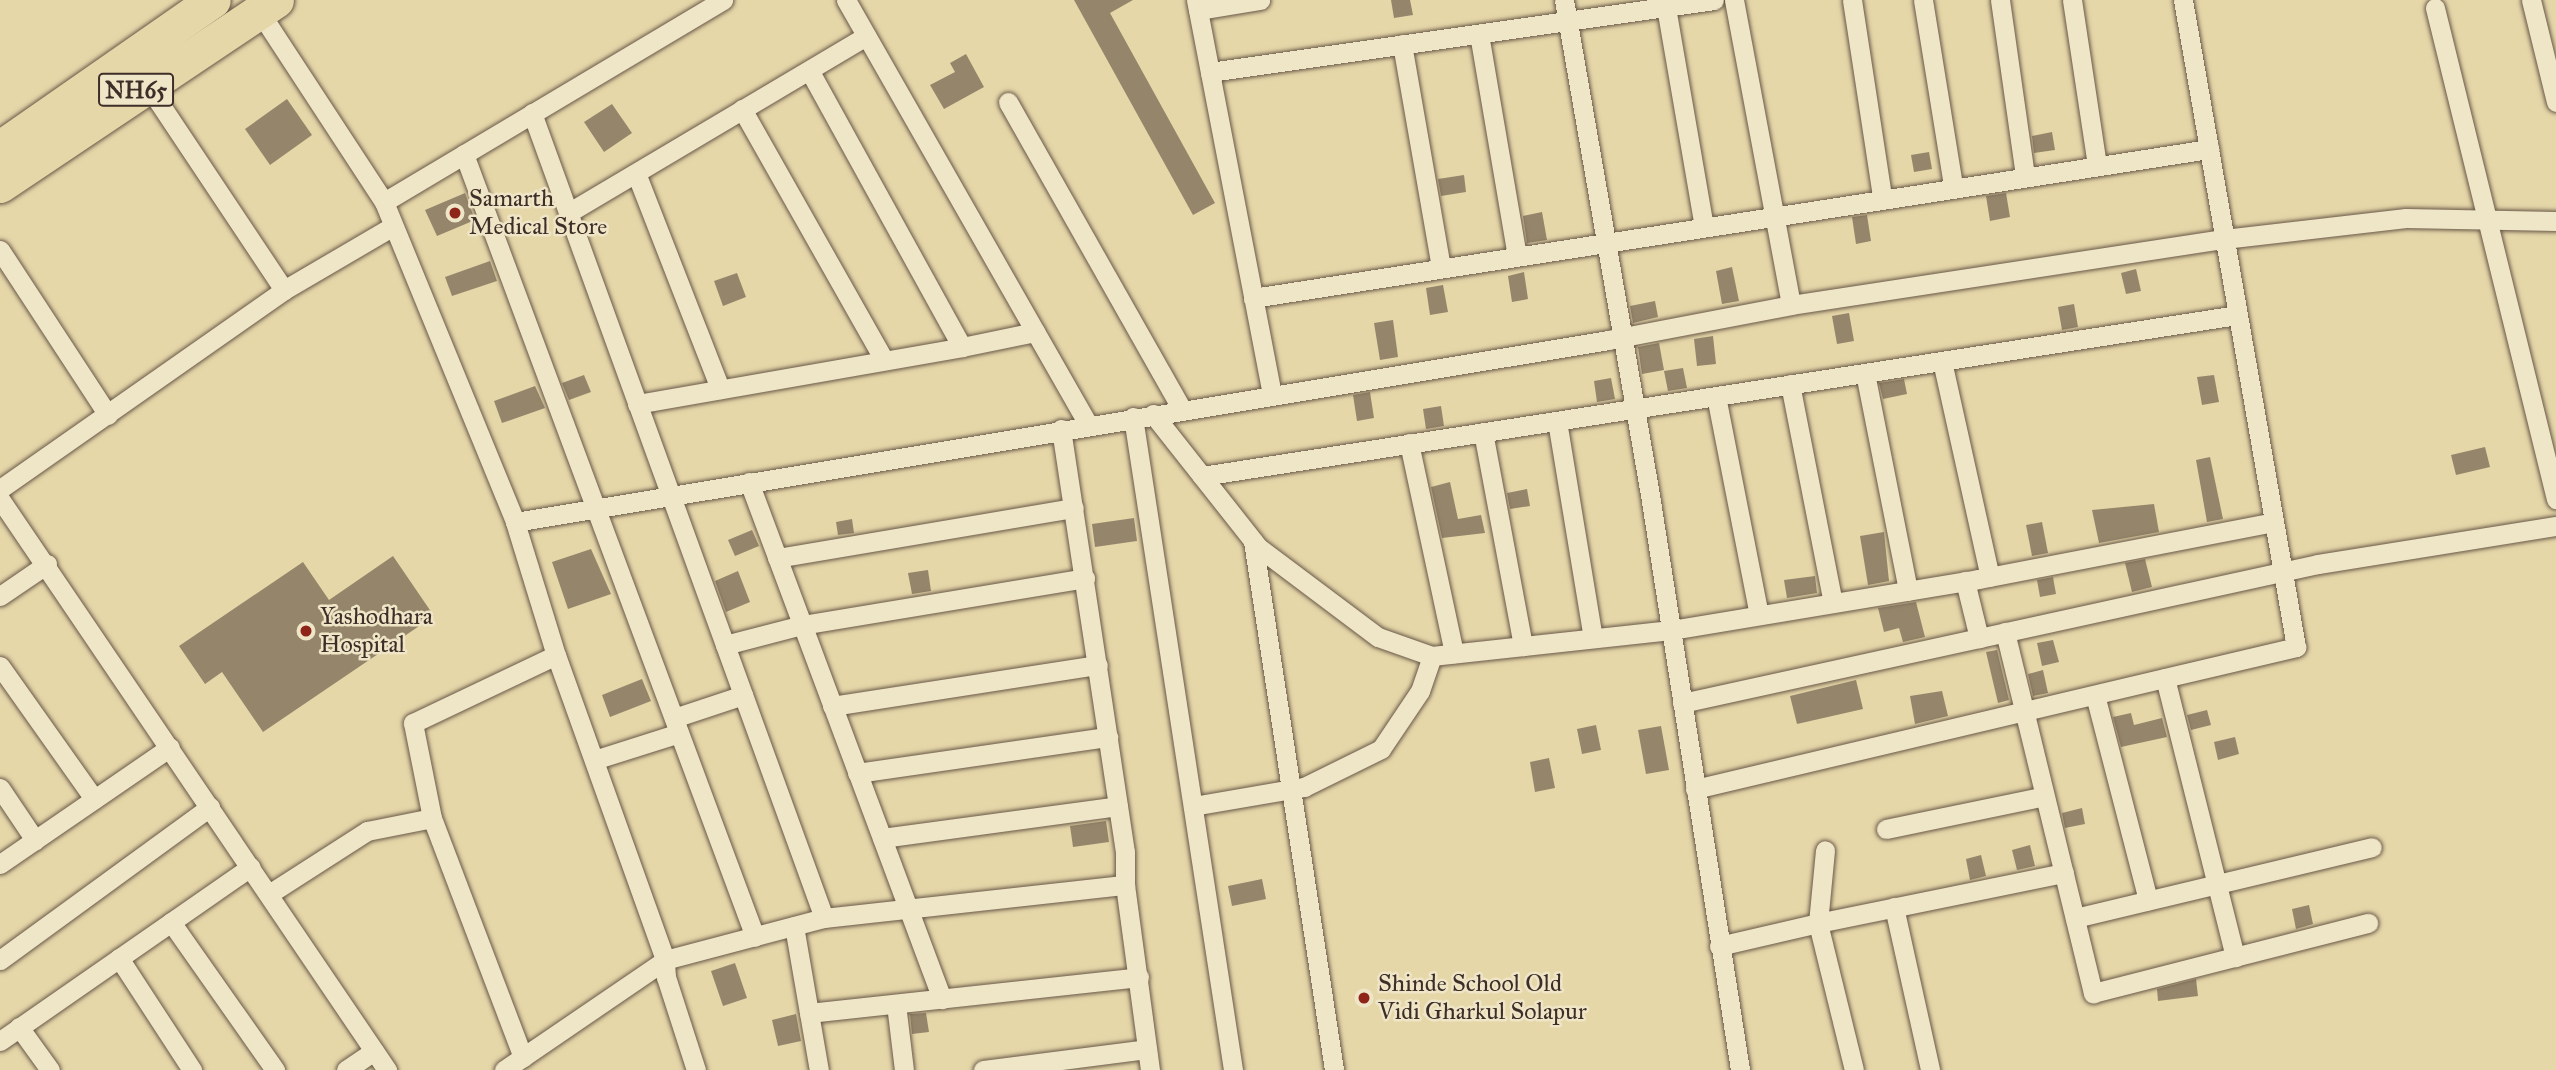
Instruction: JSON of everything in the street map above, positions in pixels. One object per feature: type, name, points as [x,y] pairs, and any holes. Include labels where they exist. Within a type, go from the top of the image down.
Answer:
[{"type":"highway","name":"NH65","points":[[0,148],[213,0]]},
{"type":"highway","name":"NH65","points":[[0,185],[146,83],[267,6]]},
{"type":"street","points":[[384,202],[723,0]]},
{"type":"street","points":[[846,0],[1088,424]]},
{"type":"street","points":[[1260,0],[1197,5],[1272,395]]},
{"type":"street","points":[[1564,0],[1635,409],[1740,1070]]},
{"type":"street","points":[[1210,72],[1714,0]]},
{"type":"street","points":[[1734,0],[1791,305]]},
{"type":"street","points":[[1852,0],[1882,197]]},
{"type":"street","points":[[1923,0],[1953,186]]},
{"type":"street","points":[[2000,0],[2025,176]]},
{"type":"street","points":[[2072,0],[2097,165]]},
{"type":"street","points":[[1695,789],[2296,647],[2183,0]]},
{"type":"street","points":[[2531,0],[2556,102]]},
{"type":"street","points":[[267,6],[384,202],[515,522],[556,655],[665,960],[666,977],[696,1070]]},
{"type":"street","points":[[1666,7],[1704,226]]},
{"type":"street","points":[[2435,8],[2556,499]]},
{"type":"street","points":[[1479,34],[1517,256]]},
{"type":"street","points":[[568,213],[866,36]]},
{"type":"street","points":[[1402,44],[1441,268]]},
{"type":"street","points":[[809,70],[961,346]]},
{"type":"street","points":[[146,83],[284,290]]},
{"type":"street","points":[[1008,102],[1182,409]]},
{"type":"street","points":[[742,109],[884,360]]},
{"type":"street","points":[[532,113],[824,918]]},
{"type":"street","points":[[1253,299],[1882,197],[2208,149]]},
{"type":"street","points":[[464,154],[755,937]]},
{"type":"street","points":[[636,173],[720,389]]},
{"type":"street","points":[[515,522],[1088,424],[1623,337],[1791,305],[2224,239],[2406,218],[2556,221]]},
{"type":"street","points":[[0,489],[284,290],[393,226]]},
{"type":"street","points":[[0,250],[108,415]]},
{"type":"street","points":[[1202,476],[2237,315]]},
{"type":"street","points":[[637,404],[1035,332]]},
{"type":"street","points":[[1942,361],[1990,577]]},
{"type":"street","points":[[1865,373],[1908,591]]},
{"type":"street","points":[[1790,384],[1833,603]]},
{"type":"street","points":[[1716,396],[1759,615]]},
{"type":"street","points":[[1153,414],[1254,541],[1378,637],[1432,656],[1671,630],[1965,582],[2273,522]]},
{"type":"street","points":[[1133,417],[1233,1070]]},
{"type":"street","points":[[1557,421],[1593,638]]},
{"type":"street","points":[[1061,429],[1118,806],[1125,885],[1150,1070]]},
{"type":"street","points":[[1483,432],[1523,646]]},
{"type":"street","points":[[1409,443],[1454,653]]},
{"type":"street","points":[[749,482],[942,999]]},
{"type":"street","points":[[0,499],[47,564],[387,1070]]},
{"type":"street","points":[[777,558],[1074,508]]},
{"type":"street","points":[[1682,703],[2283,572],[2556,526]]},
{"type":"street","points":[[1254,541],[1334,1070]]},
{"type":"street","points":[[0,596],[47,564]]},
{"type":"street","points":[[724,645],[802,625],[1084,578]]},
{"type":"street","points":[[1965,582],[1979,638]]},
{"type":"street","points":[[2005,632],[2093,993],[2368,923]]},
{"type":"street","points":[[523,1057],[432,818],[413,723],[556,655]]},
{"type":"street","points":[[1193,806],[1291,789],[1381,748],[1420,691],[1432,656]]},
{"type":"street","points":[[832,706],[1098,665]]},
{"type":"street","points":[[0,666],[94,799]]},
{"type":"street","points":[[2165,678],[2235,957]]},
{"type":"street","points":[[594,760],[743,695]]},
{"type":"street","points":[[2095,695],[2148,900]]},
{"type":"street","points":[[857,773],[1108,737]]},
{"type":"street","points":[[0,864],[170,747]]},
{"type":"street","points":[[0,788],[36,840]]},
{"type":"street","points":[[1886,829],[2045,796]]},
{"type":"street","points":[[882,838],[1118,806]]},
{"type":"street","points":[[0,960],[210,807]]},
{"type":"street","points":[[269,894],[367,831],[432,818]]},
{"type":"street","points":[[2075,918],[2372,847]]},
{"type":"street","points":[[1825,850],[1818,923],[1854,1070]]},
{"type":"street","points":[[0,1041],[250,867]]},
{"type":"street","points":[[1719,946],[2064,873]]},
{"type":"street","points":[[504,1070],[665,960],[824,918],[1125,885]]},
{"type":"street","points":[[1894,907],[1930,1070]]},
{"type":"street","points":[[171,922],[275,1070]]},
{"type":"street","points":[[794,926],[818,1070]]},
{"type":"street","points":[[119,958],[192,1070]]},
{"type":"street","points":[[809,1013],[1139,977]]},
{"type":"street","points":[[896,1004],[904,1070]]},
{"type":"street","points":[[19,1027],[50,1070]]},
{"type":"street","points":[[983,1070],[1147,1049]]},
{"type":"street","points":[[346,1070],[374,1051]]},
{"type":"building","points":[[1074,0],[1133,0],[1110,13],[1215,203],[1193,215]]},
{"type":"building","points":[[1391,0],[1410,0],[1413,15],[1394,18]]},
{"type":"building","points":[[966,54],[984,87],[944,109],[930,85],[955,72],[950,63]]},
{"type":"building","points":[[287,99],[312,135],[270,165],[245,129]]},
{"type":"building","points":[[612,104],[632,133],[604,152],[584,122]]},
{"type":"building","points":[[2052,132],[2055,150],[2034,153],[2032,136]]},
{"type":"building","points":[[1929,152],[1932,169],[1914,172],[1911,155]]},
{"type":"building","points":[[1464,175],[1466,192],[1441,196],[1438,179]]},
{"type":"building","name":"Samarth Medical Store","points":[[465,193],[475,220],[437,236],[425,210]]},
{"type":"building","points":[[2006,193],[2010,217],[1990,221],[1986,196]]},
{"type":"building","points":[[1542,212],[1547,240],[1527,243],[1523,216]]},
{"type":"building","points":[[1867,215],[1871,241],[1856,244],[1852,217]]},
{"type":"building","points":[[490,261],[497,281],[452,296],[445,277]]},
{"type":"building","points":[[1732,267],[1739,301],[1722,304],[1716,271]]},
{"type":"building","points":[[2136,269],[2141,291],[2126,294],[2121,273]]},
{"type":"building","points":[[1524,272],[1528,299],[1512,302],[1508,276]]},
{"type":"building","points":[[737,273],[746,297],[723,306],[714,281]]},
{"type":"building","points":[[1443,285],[1448,312],[1430,315],[1426,288]]},
{"type":"building","points":[[1655,301],[1658,317],[1633,323],[1630,306]]},
{"type":"building","points":[[2074,304],[2078,327],[2062,330],[2058,307]]},
{"type":"building","points":[[1849,313],[1854,341],[1837,344],[1832,316]]},
{"type":"building","points":[[1393,320],[1398,357],[1380,360],[1374,323]]},
{"type":"building","points":[[1713,336],[1716,364],[1697,366],[1694,339]]},
{"type":"building","points":[[1659,343],[1664,370],[1642,374],[1638,347]]},
{"type":"building","points":[[1683,368],[1687,388],[1668,391],[1664,371]]},
{"type":"building","points":[[584,375],[591,392],[569,400],[562,383]]},
{"type":"building","points":[[2214,375],[2219,402],[2202,405],[2197,377]]},
{"type":"building","points":[[1611,378],[1615,399],[1597,402],[1594,381]]},
{"type":"building","points":[[1904,379],[1907,394],[1883,399],[1879,383]]},
{"type":"building","points":[[535,386],[545,408],[502,423],[494,401]]},
{"type":"building","points":[[1370,392],[1374,418],[1357,421],[1353,395]]},
{"type":"building","points":[[1441,406],[1444,426],[1426,429],[1423,409]]},
{"type":"building","points":[[2485,447],[2490,467],[2456,475],[2451,455]]},
{"type":"building","points":[[2210,457],[2223,519],[2207,522],[2196,460]]},
{"type":"building","points":[[1450,482],[1458,519],[1481,515],[1485,533],[1442,538],[1431,487]]},
{"type":"building","points":[[1527,489],[1530,506],[1510,509],[1507,493]]},
{"type":"building","points":[[2154,504],[2159,532],[2099,543],[2092,510]]},
{"type":"building","points":[[1134,518],[1137,541],[1095,547],[1092,524]]},
{"type":"building","points":[[852,519],[854,533],[838,535],[836,522]]},
{"type":"building","points":[[2042,522],[2048,553],[2032,556],[2026,525]]},
{"type":"building","points":[[752,530],[759,546],[735,556],[728,540]]},
{"type":"building","points":[[1884,532],[1889,581],[1868,585],[1860,536]]},
{"type":"building","points":[[591,549],[611,594],[568,609],[552,562]]},
{"type":"building","name":"Yashodhara Hospital","points":[[393,556],[434,616],[263,732],[222,672],[205,684],[179,646],[303,562],[329,600]]},
{"type":"building","points":[[2145,559],[2152,587],[2132,592],[2125,563]]},
{"type":"building","points":[[928,570],[931,591],[912,594],[908,573]]},
{"type":"building","points":[[738,571],[750,602],[726,612],[715,581]]},
{"type":"building","points":[[1815,576],[1817,593],[1787,598],[1784,580]]},
{"type":"building","points":[[2053,577],[2056,594],[2040,597],[2037,580]]},
{"type":"building","points":[[1916,602],[1925,637],[1903,642],[1899,628],[1884,632],[1878,608]]},
{"type":"building","points":[[2053,640],[2059,662],[2042,666],[2037,643]]},
{"type":"building","points":[[1997,650],[2009,700],[1998,703],[1986,652]]},
{"type":"building","points":[[2043,670],[2048,693],[2033,696],[2028,674]]},
{"type":"building","points":[[642,679],[651,701],[610,717],[602,695]]},
{"type":"building","points":[[1856,680],[1863,709],[1797,724],[1790,696]]},
{"type":"building","points":[[1942,691],[1948,716],[1915,724],[1910,696]]},
{"type":"building","points":[[2207,710],[2211,725],[2191,730],[2187,715]]},
{"type":"building","points":[[2131,713],[2134,725],[2162,718],[2167,737],[2121,747],[2113,717]]},
{"type":"building","points":[[1596,725],[1601,750],[1582,754],[1577,729]]},
{"type":"building","points":[[1661,726],[1669,770],[1646,774],[1638,730]]},
{"type":"building","points":[[2235,737],[2239,754],[2218,760],[2214,742]]},
{"type":"building","points":[[1549,758],[1555,788],[1535,792],[1530,762]]},
{"type":"building","points":[[2082,808],[2085,824],[2065,828],[2062,813]]},
{"type":"building","points":[[1106,821],[1109,842],[1073,847],[1070,826]]},
{"type":"building","points":[[2030,845],[2035,866],[2017,870],[2012,850]]},
{"type":"building","points":[[1981,855],[1986,876],[1970,880],[1966,859]]},
{"type":"building","points":[[1262,879],[1266,899],[1232,906],[1228,886]]},
{"type":"building","points":[[2309,905],[2313,924],[2296,929],[2292,909]]},
{"type":"building","points":[[735,963],[747,998],[723,1006],[711,971]]},
{"type":"building","points":[[2196,979],[2198,996],[2158,1001],[2157,989]]},
{"type":"building","points":[[926,1013],[929,1032],[912,1034],[910,1014]]},
{"type":"building","points":[[796,1014],[801,1041],[778,1046],[772,1020]]},
{"type":"place","name":"Samarth Medical Store","points":[[455,213]]},
{"type":"place","name":"Yashodhara Hospital","points":[[306,631]]},
{"type":"place","name":"Shinde School Old Vidi Gharkul Solapur","points":[[1364,998]]}]
